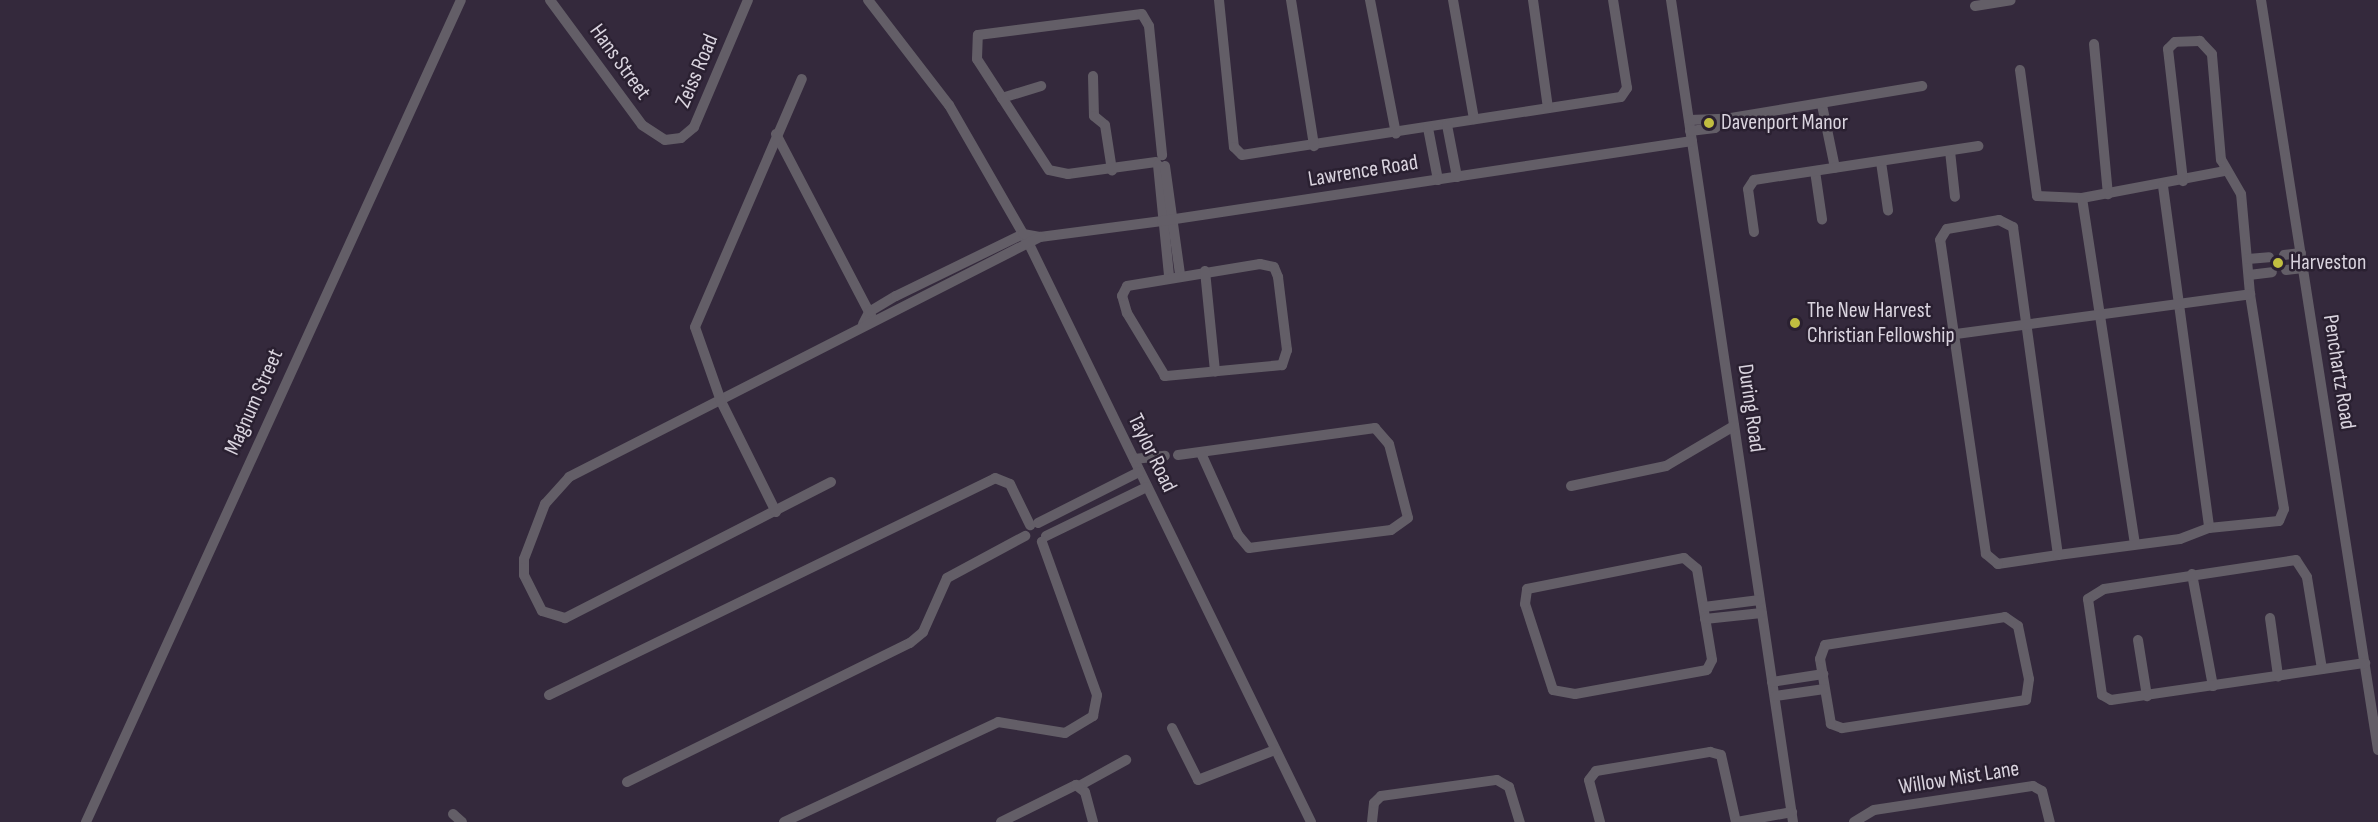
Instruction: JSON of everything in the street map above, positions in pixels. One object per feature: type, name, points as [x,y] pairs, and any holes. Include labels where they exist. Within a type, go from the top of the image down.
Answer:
[{"type":"street","name":"Magnum Street","points":[[86,822],[461,0]]},
{"type":"street","name":"Hans Street","points":[[550,0],[642,125],[665,140]]},
{"type":"street","name":"Zeiss Road","points":[[665,140],[681,138],[694,127],[748,0]]},
{"type":"street","name":"Taylor Road","points":[[868,0],[949,105]]},
{"type":"street","name":"Taylor Road","points":[[878,0],[924,58],[1029,244],[1311,822]]},
{"type":"street","points":[[1218,0],[1237,153],[1314,146],[1396,134],[1626,94],[1613,0]]},
{"type":"street","points":[[1291,0],[1314,146]]},
{"type":"street","points":[[1370,0],[1396,134]]},
{"type":"street","points":[[1453,0],[1474,119]]},
{"type":"street","points":[[1533,0],[1548,108]]},
{"type":"street","name":"During Road","points":[[1671,0],[1792,817]]},
{"type":"street","points":[[1975,6],[1994,1],[2011,0]]},
{"type":"street","name":"Penchartz Road","points":[[2261,0],[2378,750]]},
{"type":"street","points":[[1160,162],[1068,174],[1049,170],[975,53],[978,35],[1143,14],[1149,26],[1160,162],[1174,275]]},
{"type":"street","points":[[2058,555],[2013,227],[1999,220],[1947,230],[1941,236],[1987,560],[1998,564],[2188,537],[2209,528],[2256,527],[2279,521],[2284,513],[2250,294],[2241,194],[2225,171],[2211,50],[2199,41],[2175,42],[2168,52],[2183,181]]},
{"type":"street","points":[[2094,44],[2108,194]]},
{"type":"street","points":[[2020,70],[2036,195],[2082,198],[2163,186],[2225,171]]},
{"type":"street","points":[[1093,76],[1094,116],[1105,125],[1112,170]]},
{"type":"street","points":[[776,512],[721,400],[695,327],[776,134],[802,79]]},
{"type":"street","points":[[1002,98],[1041,86]]},
{"type":"street","name":"Lawrence Road","points":[[1023,234],[1040,237],[1457,177],[1690,131],[1716,128],[1725,120],[1922,86]]},
{"type":"street","points":[[1822,105],[1835,168]]},
{"type":"street","points":[[1447,125],[1457,177]]},
{"type":"street","points":[[1428,128],[1438,180]]},
{"type":"street","points":[[776,134],[871,317]]},
{"type":"street","points":[[1754,232],[1750,182],[1978,146]]},
{"type":"street","points":[[1950,151],[1955,197]]},
{"type":"street","points":[[1881,162],[1888,210]]},
{"type":"street","points":[[1815,171],[1822,219]]},
{"type":"street","points":[[2163,186],[2209,528]]},
{"type":"street","points":[[2082,198],[2135,544]]},
{"type":"street","points":[[831,482],[565,618],[548,616],[532,596],[524,559],[554,489],[863,324],[871,317],[1023,234]]},
{"type":"street","name":"Lawrence Road","points":[[871,317],[1040,237]]},
{"type":"street","points":[[2284,255],[2301,253]]},
{"type":"street","points":[[2248,259],[2269,257]]},
{"type":"street","points":[[1274,267],[1287,350],[1282,365],[1165,376],[1126,313],[1122,296],[1127,286],[1174,275],[1274,267]]},
{"type":"street","points":[[2286,270],[2303,268]]},
{"type":"street","points":[[1205,271],[1215,372]]},
{"type":"street","points":[[2249,275],[2272,272]]},
{"type":"street","points":[[1956,334],[2250,294]]},
{"type":"street","points":[[1571,486],[1672,464],[1734,426]]},
{"type":"street","points":[[1178,455],[1375,428],[1389,444],[1408,519],[1391,530],[1249,548],[1238,535],[1201,453]]},
{"type":"street","points":[[1134,459],[1165,456]]},
{"type":"street","points":[[627,782],[910,642],[923,632],[948,578],[1031,528],[1139,472]]},
{"type":"street","points":[[549,694],[995,478],[1010,484],[1031,528],[1044,539],[1097,695],[1093,716],[1065,733],[998,722],[784,822]]},
{"type":"street","points":[[1031,528],[1030,543],[1044,539],[1147,487]]},
{"type":"street","points":[[1684,558],[1695,564],[1704,607],[1712,660],[1702,674],[1564,694],[1550,685],[1524,598],[1533,585],[1684,558]]},
{"type":"street","points":[[2322,669],[2301,563],[2283,559],[2192,574],[2104,589],[2088,599],[2102,695],[2117,701],[2365,663]]},
{"type":"street","points":[[2192,574],[2213,686]]},
{"type":"street","points":[[1704,607],[1760,600]]},
{"type":"street","points":[[1706,619],[1762,612]]},
{"type":"street","points":[[2005,617],[2018,626],[2029,690],[2021,703],[1842,728],[1831,724],[1823,674],[1821,654],[1829,644],[2005,617]]},
{"type":"street","points":[[2270,618],[2278,676]]},
{"type":"street","points":[[2138,640],[2147,696]]},
{"type":"street","points":[[1772,682],[1823,674]]},
{"type":"street","points":[[1775,696],[1825,689]]},
{"type":"street","points":[[1172,728],[1198,780],[1275,750]]},
{"type":"street","points":[[1600,822],[1590,783],[1593,772],[1710,752],[1721,755],[1736,822],[1767,817],[1792,817]]},
{"type":"street","points":[[1001,822],[1079,786],[1126,760]]},
{"type":"street","points":[[1372,822],[1374,803],[1381,796],[1497,780],[1509,787],[1520,822]]},
{"type":"street","points":[[1079,786],[1093,822]]},
{"type":"street","name":"Willow Mist Lane","points":[[1854,822],[1874,810],[2033,786],[2042,791],[2050,822]]},
{"type":"street","points":[[453,814],[462,822]]},
{"type":"place","name":"Davenport Manor","points":[[1709,123]]},
{"type":"place","name":"Harveston","points":[[2278,263]]},
{"type":"place","name":"The New Harvest Christian Fellowship","points":[[1795,323]]}]
